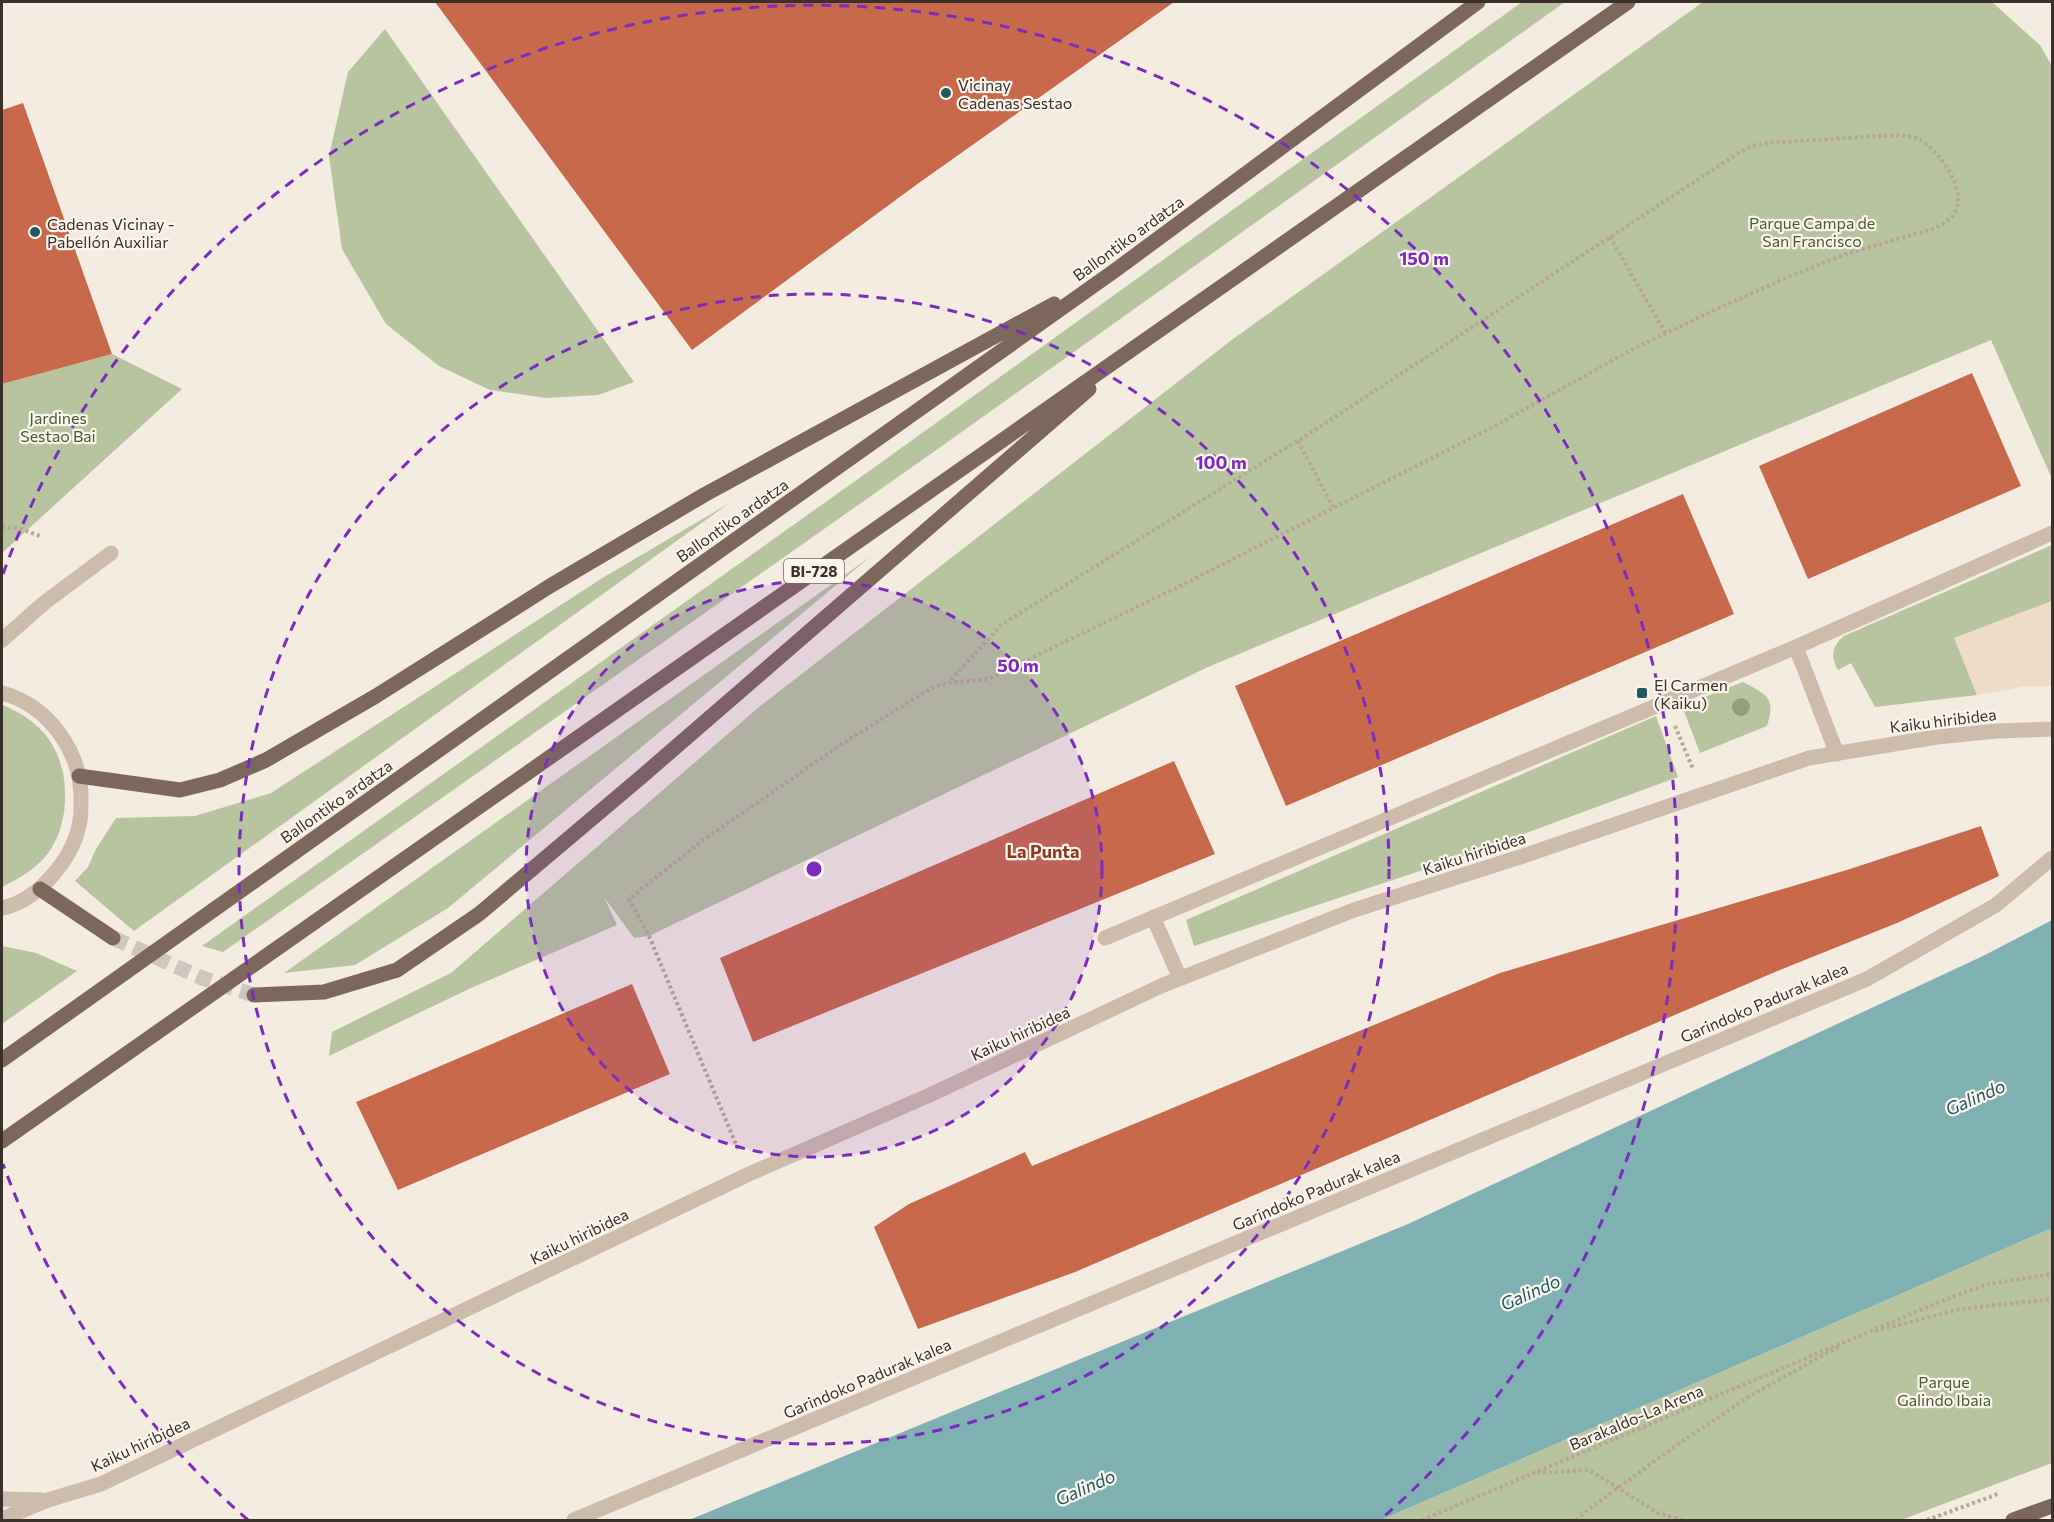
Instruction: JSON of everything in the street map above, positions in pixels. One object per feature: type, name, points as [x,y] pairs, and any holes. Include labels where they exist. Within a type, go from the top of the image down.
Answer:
[{"type":"main road","name":"Ballontiko ardatza","points":[[2,1060],[1117,269],[1478,2]]},
{"type":"main road","name":"BI-728","points":[[2,1141],[1628,2]]},
{"type":"main road","points":[[79,776],[180,790],[220,780],[266,760],[376,696],[550,586],[704,495],[1117,269]]},
{"type":"main road","points":[[254,995],[324,992],[398,970],[479,914],[640,778],[1151,335]]},
{"type":"main road","points":[[40,890],[113,938]]},
{"type":"main road","points":[[2013,1521],[2052,1506]]},
{"type":"street","points":[[1105,938],[1796,647],[2052,533]]},
{"type":"street","points":[[2,640],[44,603],[111,553]]},
{"type":"street","points":[[1796,647],[1837,754]]},
{"type":"street","points":[[2,693],[15,697],[47,718],[70,749],[82,786],[80,824],[66,860],[40,890],[9,907],[2,908]]},
{"type":"street","name":"Kaiku hiribidea","points":[[2,1519],[48,1500],[101,1484],[748,1174],[932,1094],[1180,978],[1354,910],[1523,856],[1809,758],[1937,736],[2052,729]]},
{"type":"street","name":"Garindoko Padurak kalea","points":[[574,1521],[1867,979],[1996,905],[2052,858]]},
{"type":"street","points":[[1153,917],[1180,978]]},
{"type":"street","name":"Kaiku hiribidea","points":[[2,1500],[48,1500]]},
{"type":"path","points":[[748,1174],[649,936],[629,899],[699,843],[845,742],[933,687],[988,679],[1174,589],[1493,427],[1633,350],[1723,306],[1836,258],[1936,228],[1955,213],[1958,204],[1956,186],[1945,164],[1933,149],[1917,138],[1896,135],[1767,143],[1740,152],[1298,441],[1001,625],[948,683]]},
{"type":"path","points":[[1610,237],[1666,334]]},
{"type":"path","points":[[1298,441],[1333,507]]},
{"type":"path","points":[[2,527],[18,528],[40,536]]},
{"type":"path","points":[[1673,721],[1694,772]]},
{"type":"path","points":[[1576,1521],[1678,1444],[1753,1395],[1859,1336],[1954,1296],[1989,1284],[2052,1274]]},
{"type":"path","points":[[1859,1336],[1961,1309],[2052,1299]]},
{"type":"path","name":"Barakaldo-La Arena","points":[[1422,1521],[1859,1336]]},
{"type":"path","points":[[1533,1473],[1589,1470],[1658,1513],[1682,1521]]},
{"type":"path","points":[[1927,1521],[2000,1494]]},
{"type":"green space","points":[[1522,2],[1565,2],[942,446],[223,952],[202,946],[872,469]]},
{"type":"green space","name":"Parque Campa de San Francisco","points":[[1703,2],[1992,2],[2040,45],[2052,66],[2052,479],[1991,340],[1208,667],[649,936],[634,938],[604,897],[617,925],[471,988],[329,1056],[332,1032],[451,973],[759,707],[1233,339]]},
{"type":"green space","points":[[385,29],[634,382],[598,395],[546,398],[490,390],[439,366],[386,324],[342,249],[329,156],[348,72]]},
{"type":"green space","name":"Jardines Sestao Bai","points":[[112,354],[182,389],[2,553],[2,384]]},
{"type":"green space","points":[[728,504],[134,931],[75,881],[88,867],[96,849],[116,818],[195,816],[271,793],[604,577]]},
{"type":"green space","points":[[2052,545],[2052,601],[1955,638],[1977,695],[1875,707],[1851,663],[1838,670],[1833,656],[1837,644],[1844,636]]},
{"type":"green space","points":[[870,557],[448,908],[355,965],[284,973]]},
{"type":"green space","points":[[1743,682],[1764,694],[1770,703],[1767,726],[1700,753],[1682,706]]},
{"type":"green space","points":[[2,705],[29,719],[52,744],[63,775],[65,808],[62,824],[49,852],[27,872],[2,887]]},
{"type":"green space","points":[[1656,716],[1678,777],[1450,861],[1194,946],[1186,920]]},
{"type":"green space","points":[[2,946],[36,953],[77,971],[2,1024]]},
{"type":"green space","name":"Parque Galindo Ibaia","points":[[2052,1228],[2052,1463],[1901,1520],[1381,1520]]},
{"type":"shaded area","points":[[2052,601],[2052,686],[2027,686],[1977,695],[1954,638]]},
{"type":"water","name":"Galindo","points":[[2052,920],[2052,1228],[1381,1520],[689,1520],[1408,1224],[1983,956]]},
{"type":"building","points":[[435,2],[1174,2],[916,185],[692,350]]},
{"type":"building","name":"Cadenas Vicinay - Pabellón Auxiliar","points":[[23,103],[112,354],[2,384],[2,110]]},
{"type":"building","points":[[1972,373],[2021,486],[1808,579],[1759,466]]},
{"type":"building","points":[[1683,494],[1734,614],[1286,806],[1235,686]]},
{"type":"building","points":[[1174,761],[1215,854],[753,1042],[720,958]]},
{"type":"building","points":[[1981,826],[1999,876],[1897,923],[1775,972],[1075,1272],[918,1329],[874,1227],[909,1204],[1025,1152],[1032,1166],[1500,973],[1850,869]]},
{"type":"building","points":[[632,984],[670,1074],[398,1190],[356,1102]]},
{"type":"tunnel","points":[[113,938],[202,978],[254,995]]},
{"type":"place","name":"Vicinay Cadenas Sestao","points":[[946,93]]},
{"type":"place","name":"Cadenas Vicinay - Pabellón Auxiliar","points":[[35,232]]},
{"type":"place","name":"El Carmen (Kaiku)","points":[[1642,693]]},
{"type":"district","name":"La Punta","points":[[1043,851]]}]
